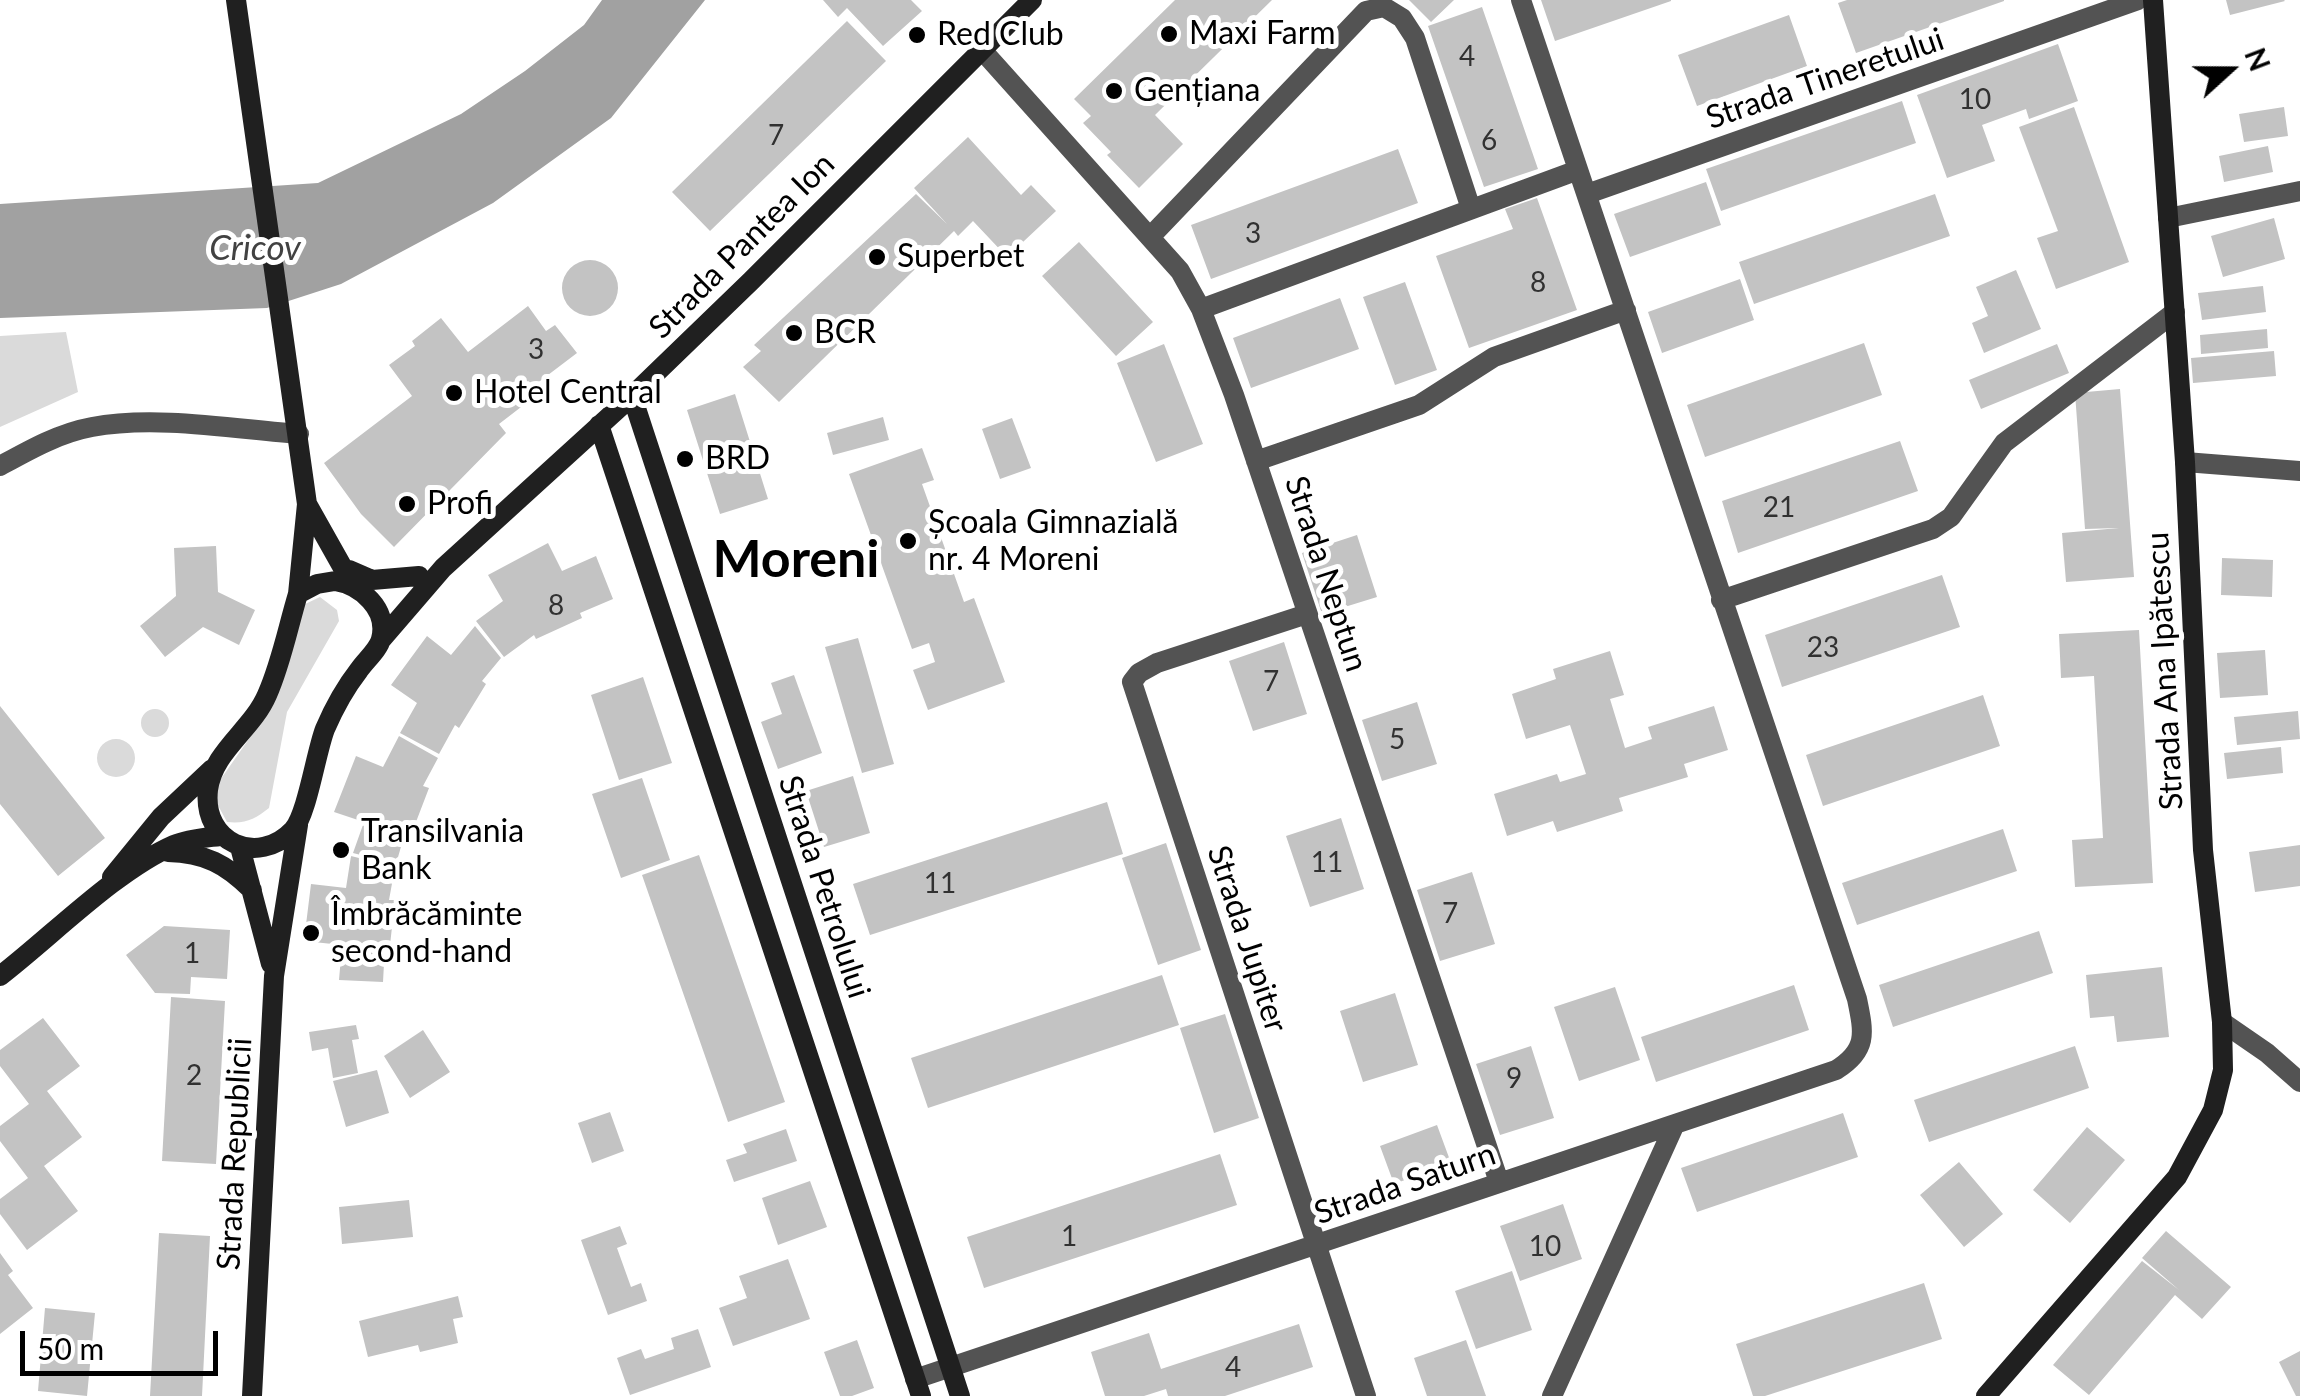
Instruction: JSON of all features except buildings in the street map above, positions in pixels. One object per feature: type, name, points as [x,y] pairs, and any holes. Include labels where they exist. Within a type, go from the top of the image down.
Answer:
[{"type":"main road","points":[[98,894],[160,817],[212,769],[255,718],[268,694],[298,594],[306,504],[299,434],[236,0]]},
{"type":"main road","name":"Strada Pantea Ion","points":[[298,825],[332,715],[356,673],[443,568],[751,282],[1032,0]]},
{"type":"main road","name":"Strada Ana Ipătescu","points":[[1986,1396],[2177,1177],[2213,1110],[2223,1070],[2222,1022],[2204,850],[2185,462],[2152,0]]},
{"type":"main road","name":"Strada Petrolului","points":[[632,396],[960,1396]]},
{"type":"main road","name":"Strada Petrolului","points":[[599,425],[918,1387]]},
{"type":"main road","points":[[306,504],[380,622],[381,640]]},
{"type":"main road","points":[[338,560],[359,576],[372,580],[419,576]]},
{"type":"main road","name":"Strada Pantea Ion","points":[[298,594],[317,584],[335,581],[359,589],[443,568]]},
{"type":"main road","points":[[212,769],[208,794],[211,817],[220,836]]},
{"type":"main road","points":[[0,976],[98,894],[161,852],[194,839],[220,836],[240,846],[261,846],[284,839],[298,825]]},
{"type":"main road","name":"Strada Republicii","points":[[252,1396],[274,976],[298,825]]},
{"type":"main road","name":"Strada Republicii","points":[[240,846],[274,976]]},
{"type":"main road","points":[[161,852],[210,857],[253,891]]},
{"type":"main road","points":[[797,1019],[832,1007]]},
{"type":"street","points":[[1521,0],[1721,600],[1932,529],[1950,517],[2004,443],[2175,312]]},
{"type":"street","name":"Strada Tineretului","points":[[1587,194],[2138,0]]},
{"type":"street","points":[[1151,236],[1366,11],[1384,6],[1402,18],[1415,38],[1471,209]]},
{"type":"street","name":"Strada Neptun","points":[[981,50],[1151,236],[1180,271],[1201,309],[1499,1182]]},
{"type":"street","points":[[1201,309],[1578,170]]},
{"type":"street","points":[[2168,218],[2300,191]]},
{"type":"street","points":[[1256,461],[1418,405],[1494,357],[1626,310]]},
{"type":"street","points":[[0,466],[48,440],[90,427],[124,423],[299,434]]},
{"type":"street","points":[[2185,462],[2300,471]]},
{"type":"street","name":"Strada Saturn","points":[[918,1387],[951,1367],[1318,1246],[1850,1062],[1864,1031],[1858,1000],[1721,600]]},
{"type":"street","name":"Strada Jupiter","points":[[1307,614],[1157,663],[1139,672],[1132,682],[1366,1396]]},
{"type":"street","points":[[2222,1022],[2268,1053],[2300,1082]]},
{"type":"street","points":[[1552,1396],[1676,1124]]},
{"type":"shaded area","points":[[66,332],[78,392],[0,427],[0,336]]},
{"type":"shaded area","points":[[320,597],[337,610],[339,621],[287,712],[269,808],[250,820],[227,822],[214,798],[218,783],[265,716],[301,606]]},
{"type":"shaded area","points":[[155,709],[165,713],[169,723],[165,733],[155,737],[145,733],[141,723],[145,713]]},
{"type":"shaded area","points":[[116,739],[130,744],[135,758],[130,772],[116,777],[102,772],[97,758],[102,744]]},
{"type":"water","name":"Cricov","points":[[602,0],[705,0],[611,118],[493,203],[341,284],[267,308],[0,318],[0,204],[318,183],[461,114],[584,25]]},
{"type":"place","name":"Maxi Farm","points":[[1169,34]]},
{"type":"place","name":"Red Club","points":[[917,35]]},
{"type":"place","name":"Gențiana","points":[[1114,91]]},
{"type":"place","name":"Superbet","points":[[877,257]]},
{"type":"place","name":"BCR","points":[[794,333]]},
{"type":"place","name":"Hotel Central","points":[[454,393]]},
{"type":"place","name":"BRD","points":[[685,459]]},
{"type":"place","name":"Profi","points":[[407,504]]},
{"type":"place","name":"Școala Gimnazială nr. 4 Moreni","points":[[908,541]]},
{"type":"place","name":"Transilvania Bank","points":[[341,850]]},
{"type":"place","name":"Îmbrăcăminte second-hand","points":[[311,933]]},
{"type":"district","name":"Moreni","points":[[796,560]]}]
